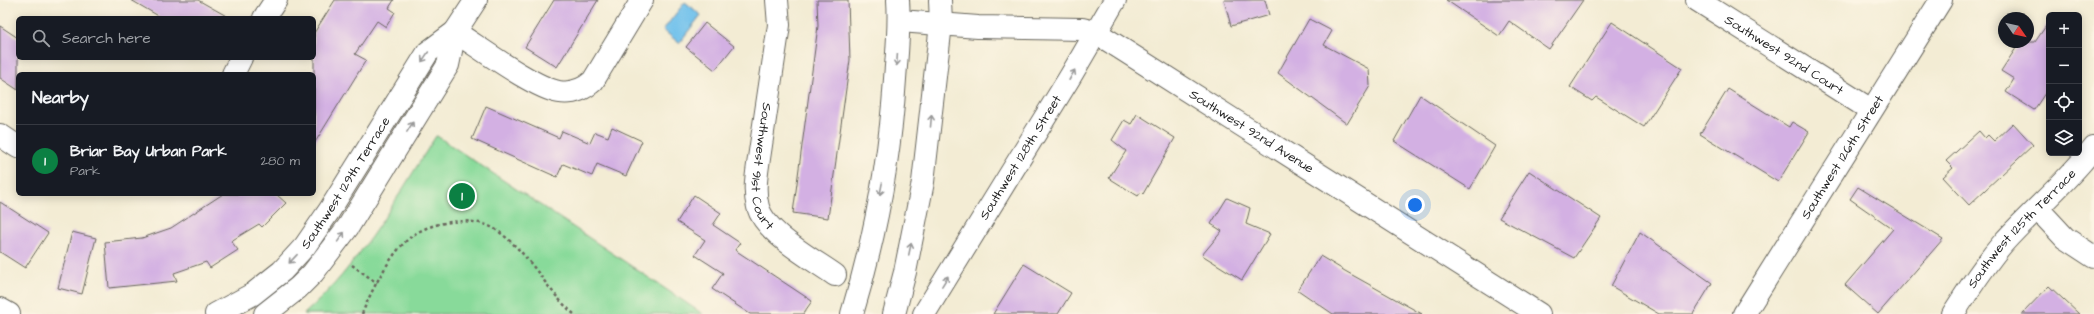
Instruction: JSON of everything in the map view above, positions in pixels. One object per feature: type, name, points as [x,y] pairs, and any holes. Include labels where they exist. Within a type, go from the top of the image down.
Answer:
[{"type":"street","points":[[265,16],[276,0]]},
{"type":"street","name":"Southwest 129th Terrace","points":[[216,314],[253,294],[282,271],[304,246],[329,211],[428,52],[455,32],[476,0]]},
{"type":"street","points":[[455,32],[537,84],[561,93],[575,92],[583,89],[593,81],[642,0]]},
{"type":"street","name":"Southwest 91st Court","points":[[777,0],[779,25],[755,187],[757,207],[772,229],[835,275]]},
{"type":"street","points":[[894,314],[905,272],[923,182],[941,24],[940,0]]},
{"type":"street","name":"Southwest 128th Street","points":[[924,314],[1070,77],[1115,0]]},
{"type":"street","name":"Southwest 92nd Court","points":[[1697,0],[1871,110]]},
{"type":"street","name":"Southwest 126th Street","points":[[1744,314],[1941,0]]},
{"type":"street","points":[[852,314],[870,248],[891,135],[899,11]]},
{"type":"street","name":"Southwest 92nd Avenue","points":[[899,11],[941,24],[978,27],[1082,29],[1095,32],[1539,314]]},
{"type":"street","name":"Southwest 129th Terrace","points":[[265,314],[298,288],[313,273],[340,239],[448,65],[455,32]]},
{"type":"street","points":[[234,72],[240,60]]},
{"type":"street","points":[[0,135],[16,146]]},
{"type":"street","name":"Southwest 125th Terrace","points":[[1953,314],[1986,264],[2005,241],[2077,169],[2094,147]]},
{"type":"street","points":[[2038,209],[2066,238],[2094,257]]},
{"type":"street","points":[[0,309],[9,314]]},
{"type":"path","points":[[362,314],[389,262],[412,235],[442,222],[463,221],[493,228],[513,244],[538,272],[559,300],[574,314]]},
{"type":"path","points":[[352,266],[377,283]]},
{"type":"green space","points":[[436,136],[703,314],[304,314],[343,274],[360,252],[376,230]]},
{"type":"water","points":[[685,2],[701,15],[679,43],[663,30]]},
{"type":"building","points":[[131,0],[198,0],[226,16],[159,16]]},
{"type":"building","points":[[335,0],[394,0],[389,8],[395,12],[386,27],[377,21],[355,54],[366,60],[316,141],[316,72],[314,72],[314,60],[316,60],[316,30]]},
{"type":"building","points":[[554,0],[598,0],[557,67],[525,47]]},
{"type":"building","points":[[817,0],[848,0],[850,60],[828,218],[793,213],[818,26]]},
{"type":"building","points":[[1224,0],[1265,0],[1269,15],[1231,26]]},
{"type":"building","points":[[1446,0],[1583,0],[1549,49],[1509,21],[1499,36]]},
{"type":"building","points":[[1309,19],[1332,31],[1324,45],[1369,69],[1370,86],[1347,124],[1278,73]]},
{"type":"building","points":[[1612,22],[1682,68],[1644,127],[1596,97],[1592,101],[1570,87]]},
{"type":"building","points":[[705,23],[734,46],[715,70],[686,47]]},
{"type":"building","points":[[0,26],[16,37],[16,60],[18,60],[18,72],[16,72],[16,89],[0,78]]},
{"type":"building","points":[[2046,26],[2046,92],[2034,110],[2006,92],[2014,79],[2001,71],[2016,48],[2034,48],[2035,42]]},
{"type":"building","points":[[1728,89],[1789,127],[1792,122],[1809,132],[1778,182],[1700,134]]},
{"type":"building","points":[[1420,95],[1495,146],[1470,189],[1394,141]]},
{"type":"building","points":[[486,106],[559,138],[562,131],[590,143],[595,132],[608,137],[612,127],[642,141],[626,176],[597,164],[592,176],[563,164],[557,177],[472,139]]},
{"type":"building","points":[[1137,114],[1175,138],[1143,194],[1141,192],[1138,196],[1109,178],[1126,151],[1112,140],[1124,120],[1131,124]]},
{"type":"building","points":[[2013,123],[2033,145],[1969,205],[1943,177],[1953,168],[1946,161],[1979,131],[1985,138],[1988,135],[1994,141]]},
{"type":"building","points":[[1529,171],[1601,218],[1574,258],[1499,218]]},
{"type":"building","points":[[1858,187],[1943,239],[1878,314],[1845,285],[1893,229],[1850,199]]},
{"type":"building","points":[[694,195],[721,213],[713,225],[740,243],[735,250],[812,301],[803,314],[750,314],[712,289],[723,273],[695,255],[705,240],[677,222]]},
{"type":"building","points":[[220,196],[278,196],[286,203],[262,227],[259,224],[231,241],[238,250],[210,268],[206,262],[174,273],[177,281],[109,288],[105,242],[142,238],[171,228]]},
{"type":"building","points":[[1227,198],[1250,208],[1246,224],[1270,234],[1242,280],[1202,255],[1222,231],[1211,224]]},
{"type":"building","points":[[0,202],[48,233],[25,268],[0,252]]},
{"type":"building","points":[[72,232],[96,238],[82,294],[58,288]]},
{"type":"building","points":[[1640,232],[1712,283],[1693,314],[1659,314],[1611,286]]},
{"type":"building","points":[[1320,256],[1422,314],[1333,314],[1298,290]]},
{"type":"building","points":[[1024,264],[1071,293],[1058,314],[993,314]]},
{"type":"building","points":[[2049,286],[2079,314],[2022,314]]},
{"type":"place","name":"Briar Bay Urban Park","points":[[462,196]]}]
